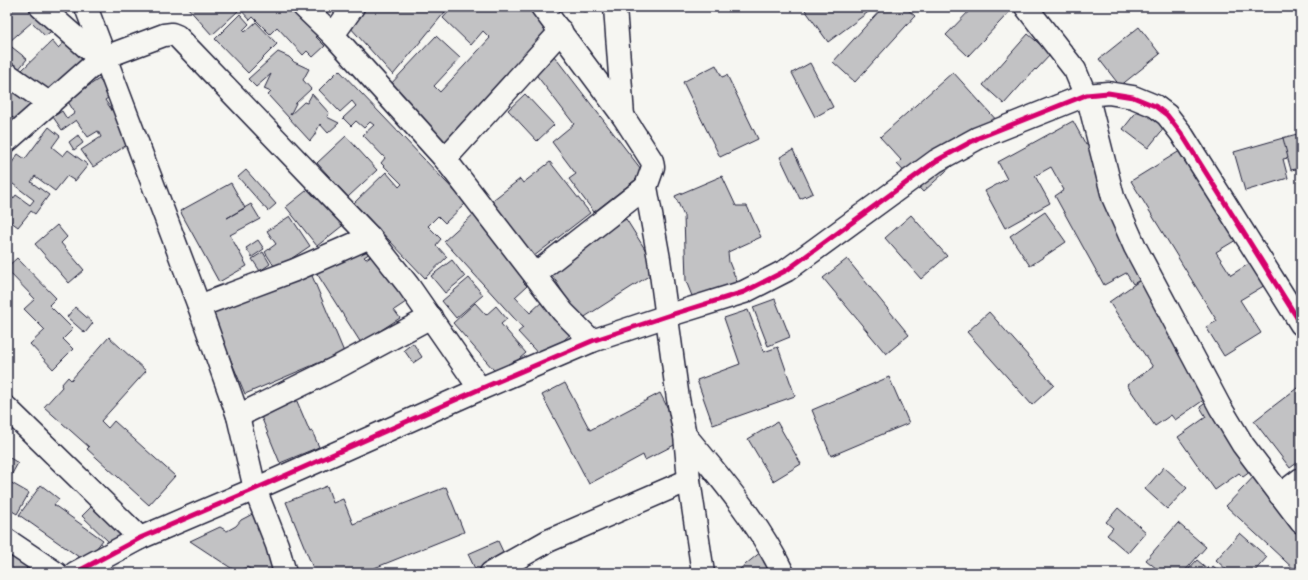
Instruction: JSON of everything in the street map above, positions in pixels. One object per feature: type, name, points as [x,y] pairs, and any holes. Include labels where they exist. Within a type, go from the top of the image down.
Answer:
[{"type":"street","points":[[41,7],[103,58]]},
{"type":"street","points":[[86,7],[103,58],[198,306],[238,416],[255,489],[277,546],[284,573]]},
{"type":"street","points":[[304,7],[333,35],[444,159],[535,274],[563,312],[592,342]]},
{"type":"street","points":[[333,35],[353,7]]},
{"type":"street","points":[[542,7],[623,116],[652,161],[652,167],[646,187],[659,259],[678,399],[685,435],[689,480],[703,573]]},
{"type":"street","points":[[615,7],[623,116]]},
{"type":"street","points":[[1026,7],[1075,70],[1090,106],[1113,197],[1135,247],[1220,407],[1243,445],[1301,522]]},
{"type":"street","points":[[444,159],[561,31]]},
{"type":"street","points":[[7,141],[103,58],[164,35],[172,34],[177,36],[370,237],[408,285],[480,389]]},
{"type":"street","points":[[7,74],[50,104]]},
{"type":"street","points":[[75,573],[140,538],[255,489],[480,389],[592,342],[667,316],[744,292],[787,270],[936,161],[978,138],[1086,95],[1108,92],[1133,97],[1155,106],[1167,115],[1181,133],[1301,324]]},
{"type":"street","points":[[535,274],[646,187]]},
{"type":"street","points":[[198,306],[295,270],[370,237]]},
{"type":"street","points":[[238,416],[336,368],[431,317]]},
{"type":"street","points":[[7,408],[140,538]]},
{"type":"street","points":[[685,435],[717,473],[749,516],[783,573]]},
{"type":"street","points":[[1280,494],[1301,479]]},
{"type":"street","points":[[491,573],[548,542],[689,480]]},
{"type":"street","points":[[7,540],[56,573]]},
{"type":"building","points":[[7,7],[29,7],[37,16],[54,29],[45,36],[32,22],[10,41],[7,37]]},
{"type":"building","points":[[187,7],[234,7],[238,11],[212,35]]},
{"type":"building","points":[[296,7],[321,33],[316,37],[325,46],[313,57],[307,51],[303,55],[277,27],[270,34],[253,17],[250,20],[239,8]]},
{"type":"building","points":[[364,7],[449,7],[393,75],[349,26]]},
{"type":"building","points":[[453,7],[530,7],[554,29],[448,144],[388,87],[436,36],[460,58],[434,86],[440,92],[490,38],[483,31],[471,45],[443,18]]},
{"type":"building","points":[[579,7],[590,7],[585,12]]},
{"type":"building","points":[[803,7],[875,7],[828,42]]},
{"type":"building","points":[[883,7],[905,7],[915,16],[855,82],[833,62]]},
{"type":"building","points":[[973,7],[1014,7],[968,56],[946,35]]},
{"type":"building","points":[[240,14],[249,24],[243,30],[245,32],[256,22],[277,44],[248,73],[215,39]]},
{"type":"building","points":[[1139,27],[1160,54],[1120,86],[1099,59]]},
{"type":"building","points":[[1028,34],[1051,54],[1036,70],[1035,69],[1004,104],[983,85]]},
{"type":"building","points":[[70,37],[89,57],[47,97],[22,70],[52,41],[58,48]]},
{"type":"building","points":[[8,44],[27,59],[18,70],[7,61]]},
{"type":"building","points":[[278,52],[309,69],[303,80],[311,89],[296,103],[290,115],[304,102],[307,103],[312,94],[329,113],[327,117],[339,123],[328,133],[320,124],[310,141],[268,95],[271,92],[264,89],[271,74],[256,87],[248,79]]},
{"type":"building","points":[[554,56],[644,173],[594,212],[569,179],[576,174],[552,142],[574,124],[534,72]]},
{"type":"building","points":[[810,63],[833,107],[815,117],[792,73]]},
{"type":"building","points":[[716,65],[722,77],[727,75],[758,139],[720,157],[683,82]]},
{"type":"building","points":[[339,70],[466,203],[445,223],[438,216],[428,226],[441,239],[436,245],[447,257],[425,278],[354,203],[386,172],[399,187],[402,184],[381,163],[385,158],[363,135],[374,125],[370,122],[364,128],[356,121],[351,126],[343,118],[356,106],[352,101],[340,112],[319,90]]},
{"type":"building","points":[[953,72],[999,123],[923,192],[897,164],[901,160],[880,137]]},
{"type":"building","points":[[99,79],[111,96],[105,100],[133,141],[93,167],[81,150],[101,137],[98,131],[88,137],[76,120],[62,130],[53,117],[62,111],[67,119],[75,113],[67,100]]},
{"type":"building","points":[[12,83],[35,98],[20,122],[7,114],[7,91]]},
{"type":"building","points":[[1152,92],[1177,112],[1148,148],[1123,129]]},
{"type":"building","points":[[525,94],[554,125],[537,141],[508,110]]},
{"type":"building","points":[[1073,121],[1086,145],[1090,143],[1159,269],[1133,284],[1126,273],[1104,285],[1055,196],[1064,190],[1051,167],[1035,176],[1050,203],[1005,228],[985,191],[1007,179],[998,162]]},
{"type":"building","points":[[49,127],[60,136],[52,147],[63,156],[68,150],[88,165],[75,181],[67,176],[55,191],[35,176],[31,182],[49,195],[35,214],[31,211],[18,227],[7,219],[7,194],[13,199],[16,195],[30,205],[34,200],[9,181],[7,183],[7,170],[18,154],[25,159]]},
{"type":"building","points":[[1301,133],[1301,168],[1291,170],[1282,138]]},
{"type":"building","points":[[78,135],[83,143],[74,150],[69,142]]},
{"type":"building","points":[[346,136],[377,170],[348,197],[317,163]]},
{"type":"building","points":[[1283,138],[1288,158],[1283,159],[1288,178],[1245,191],[1234,152]]},
{"type":"building","points":[[1196,141],[1251,231],[1216,252],[1231,275],[1258,258],[1272,281],[1240,300],[1261,333],[1224,356],[1206,327],[1217,321],[1131,181]]},
{"type":"building","points":[[793,150],[813,193],[800,199],[780,157]]},
{"type":"building","points":[[550,162],[590,213],[529,260],[489,203],[520,179],[523,183]]},
{"type":"building","points":[[246,170],[276,204],[268,211],[238,177]]},
{"type":"building","points":[[722,176],[736,206],[747,206],[761,237],[728,252],[729,262],[738,284],[692,303],[692,296],[686,281],[684,216],[675,196]]},
{"type":"building","points":[[231,183],[245,208],[251,204],[260,219],[230,235],[247,266],[219,282],[180,211]]},
{"type":"building","points":[[316,183],[347,222],[317,246],[286,207]]},
{"type":"building","points":[[476,212],[532,274],[523,282],[527,286],[515,297],[530,313],[545,299],[574,331],[543,359],[518,332],[523,328],[444,241]]},
{"type":"building","points":[[1045,212],[1066,242],[1030,266],[1010,236]]},
{"type":"building","points":[[911,215],[947,256],[921,279],[885,238]]},
{"type":"building","points":[[290,216],[310,246],[276,269],[265,252],[276,244],[267,231]]},
{"type":"building","points":[[626,219],[658,270],[580,320],[546,265],[600,236]]},
{"type":"building","points":[[57,225],[67,237],[61,243],[84,270],[69,283],[35,244]]},
{"type":"building","points":[[258,240],[264,249],[252,257],[246,248]]},
{"type":"building","points":[[363,242],[370,253],[364,257],[366,259],[378,251],[409,300],[394,310],[400,318],[361,343],[316,272]]},
{"type":"building","points":[[263,252],[270,264],[260,271],[252,259]]},
{"type":"building","points":[[17,258],[56,298],[49,305],[73,329],[63,339],[73,349],[53,369],[30,344],[45,330],[24,309],[35,299],[7,270],[7,267]]},
{"type":"building","points":[[847,259],[909,335],[886,354],[823,278]]},
{"type":"building","points":[[452,260],[465,277],[445,293],[431,276]]},
{"type":"building","points":[[310,271],[344,352],[245,394],[211,313]]},
{"type":"building","points":[[1145,277],[1221,388],[1175,420],[1171,415],[1155,426],[1127,385],[1153,367],[1109,302]]},
{"type":"building","points":[[469,278],[483,295],[456,318],[442,301]]},
{"type":"building","points":[[775,299],[790,337],[768,346],[753,307]]},
{"type":"building","points":[[475,303],[486,315],[496,306],[507,319],[501,324],[526,353],[499,376],[453,323]]},
{"type":"building","points":[[75,307],[93,323],[85,333],[67,317]]},
{"type":"building","points":[[748,310],[764,352],[778,347],[795,396],[713,425],[697,380],[740,364],[724,318]]},
{"type":"building","points":[[989,312],[1054,385],[1032,405],[967,332]]},
{"type":"building","points":[[109,337],[146,371],[101,421],[108,428],[114,421],[175,476],[149,505],[87,449],[89,447],[44,407],[62,387],[61,385],[68,377],[71,380]]},
{"type":"building","points":[[413,343],[422,357],[413,363],[404,350]]},
{"type":"building","points":[[889,377],[909,423],[831,456],[812,410]]},
{"type":"building","points":[[565,383],[590,430],[660,393],[684,440],[645,460],[643,455],[589,484],[542,395]]},
{"type":"building","points":[[1301,385],[1301,460],[1290,468],[1254,421]]},
{"type":"building","points":[[296,399],[310,432],[312,431],[319,447],[280,463],[260,414]]},
{"type":"building","points":[[1211,399],[1258,466],[1243,477],[1239,473],[1215,490],[1178,437],[1206,417],[1200,407]]},
{"type":"building","points":[[777,422],[801,464],[773,481],[748,439]]},
{"type":"building","points":[[7,456],[18,463],[8,481],[29,493],[17,514],[7,508]]},
{"type":"building","points":[[1164,467],[1187,488],[1167,509],[1145,489]]},
{"type":"building","points":[[1259,471],[1301,510],[1301,573],[1298,573],[1226,506]]},
{"type":"building","points":[[41,485],[59,499],[54,505],[103,540],[86,562],[19,515]]},
{"type":"building","points":[[327,486],[333,503],[343,499],[353,524],[446,487],[464,532],[362,573],[315,573],[286,502]]},
{"type":"building","points":[[104,494],[136,526],[121,541],[117,537],[111,544],[82,516]]},
{"type":"building","points":[[1118,508],[1146,532],[1128,553],[1107,535],[1113,528],[1106,522]]},
{"type":"building","points":[[262,509],[267,512],[296,573],[256,573],[247,567],[237,572],[190,541],[220,527],[227,531],[236,526],[241,520]]},
{"type":"building","points":[[1178,523],[1206,547],[1183,573],[1162,573],[1146,560]]},
{"type":"building","points":[[7,531],[30,564],[23,573],[7,573]]},
{"type":"building","points":[[1240,533],[1267,557],[1253,573],[1230,573],[1216,560]]},
{"type":"building","points":[[498,541],[513,573],[477,573],[468,554]]},
{"type":"building","points":[[762,551],[780,573],[735,573]]},
{"type":"building","points":[[1197,560],[1209,570],[1213,566],[1222,573],[1185,573]]},
{"type":"cycle path","points":[[75,573],[140,538],[592,341],[744,292],[787,270],[936,161],[978,138],[1086,95],[1108,93],[1133,97],[1155,106],[1167,115],[1181,133],[1301,324]]}]
